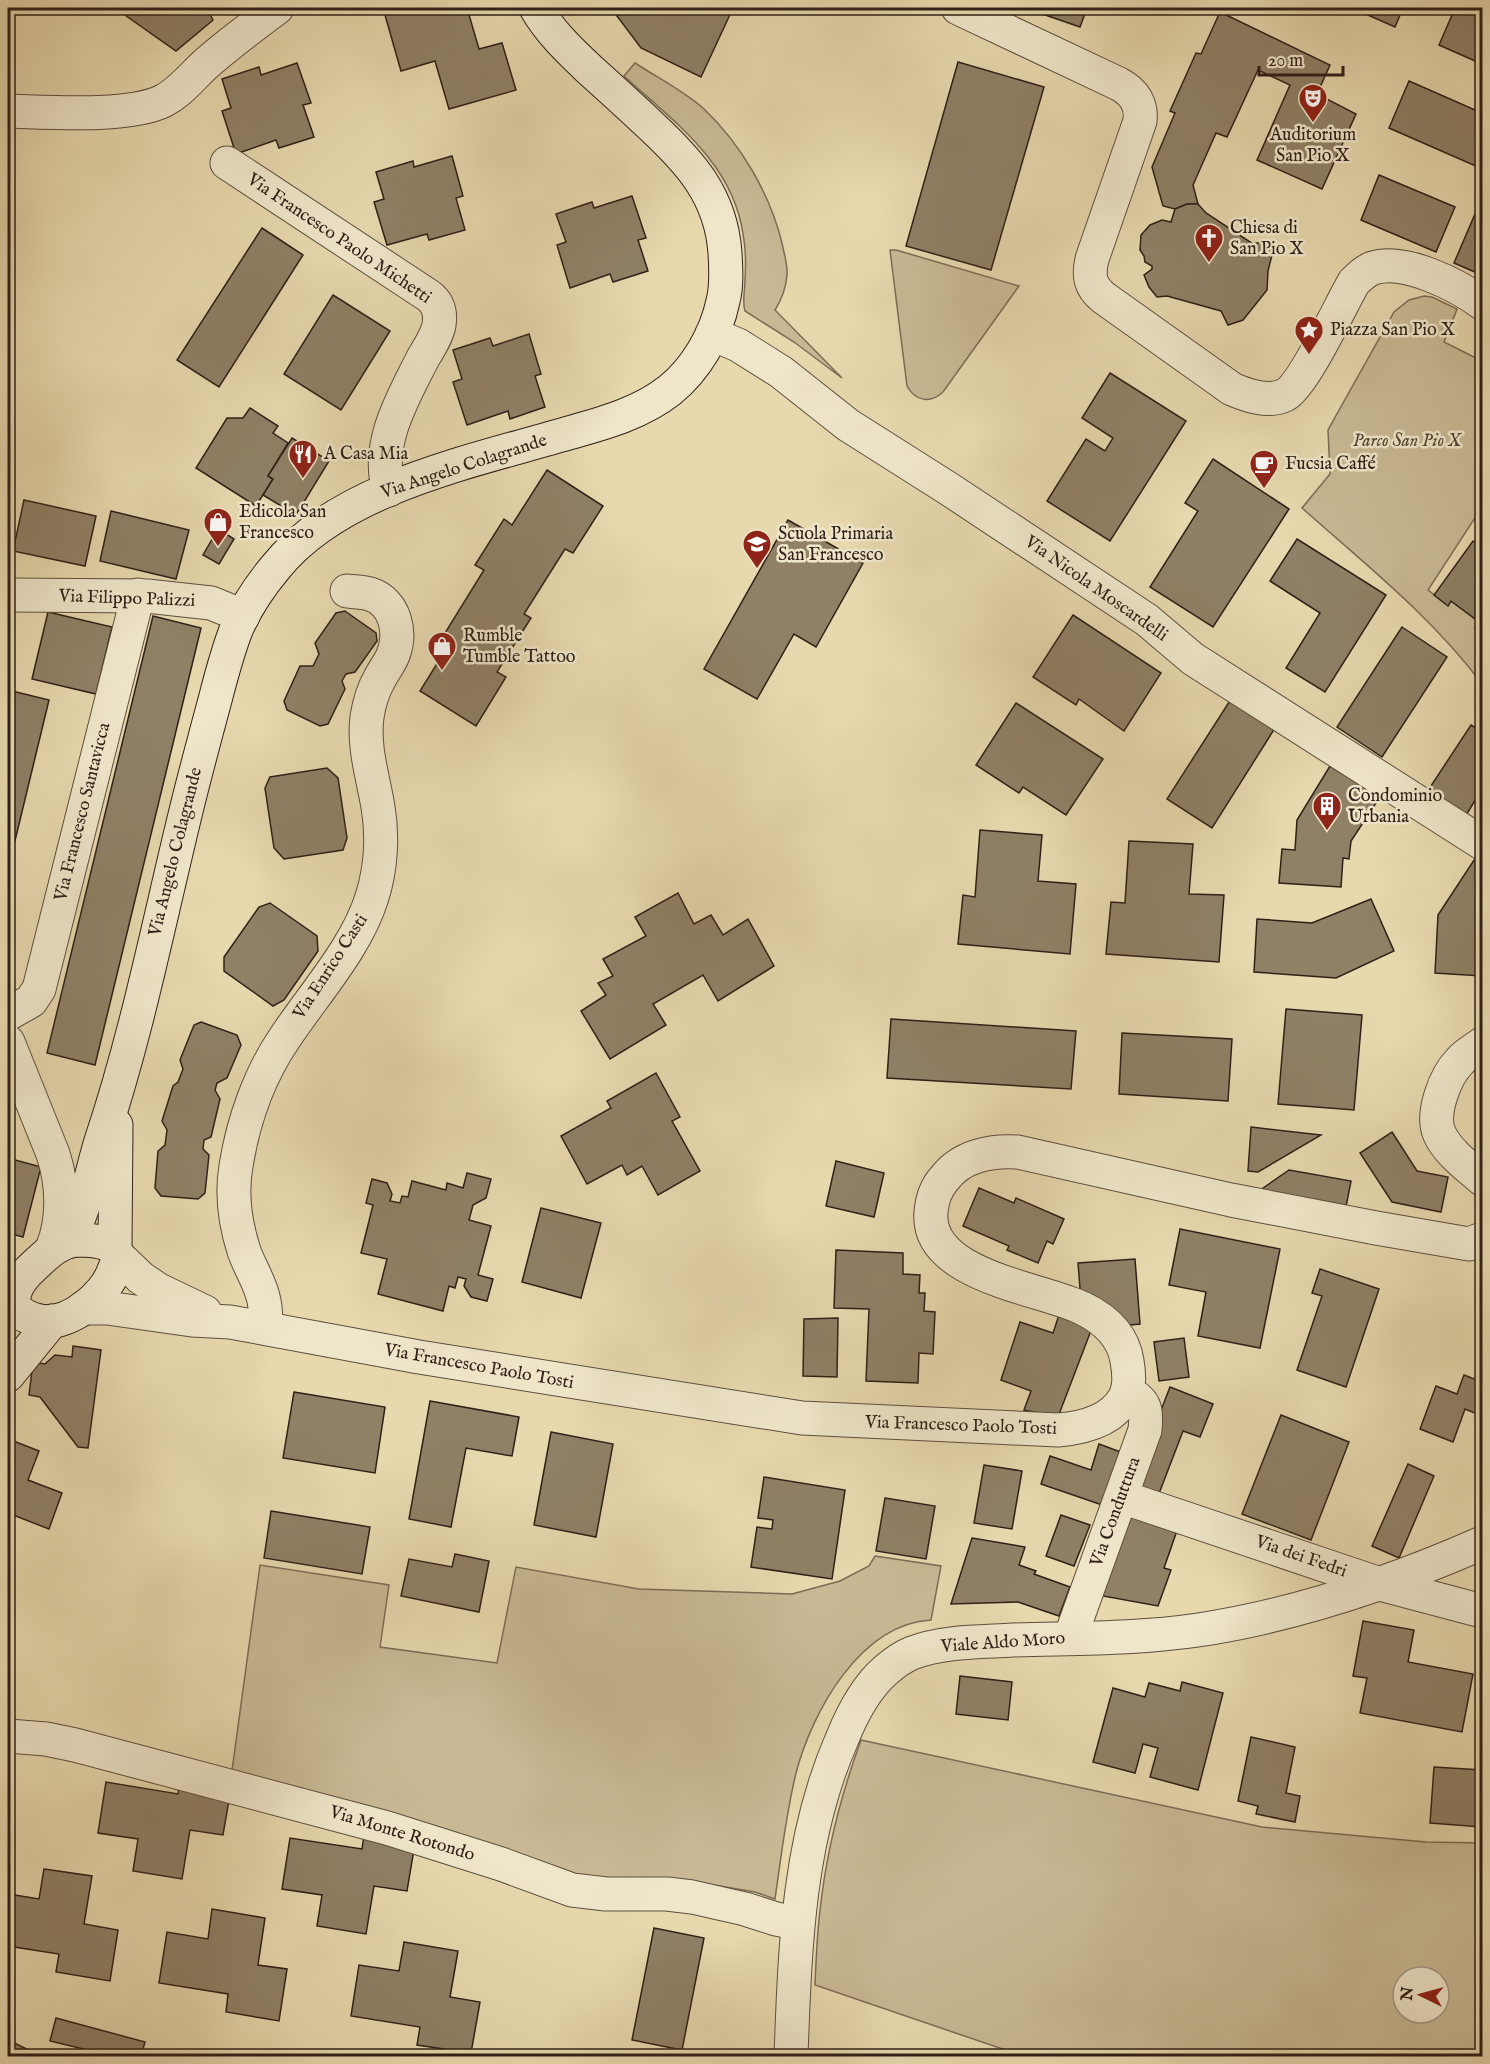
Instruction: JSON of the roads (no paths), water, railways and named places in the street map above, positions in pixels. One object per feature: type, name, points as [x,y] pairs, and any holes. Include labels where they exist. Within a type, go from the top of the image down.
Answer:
[{"type":"street","points":[[8,111],[113,111],[155,104],[179,91],[212,58],[277,8]]},
{"type":"street","name":"Via Angelo Colagrande","points":[[25,1277],[77,1221],[118,1088],[195,772],[225,665],[243,616],[274,569],[298,543],[334,516],[389,490],[450,467],[612,421],[634,412],[667,392],[689,372],[712,334],[723,303],[726,268],[721,228],[709,194],[681,154],[566,47],[536,8]]},
{"type":"street","points":[[957,8],[1119,84],[1134,96],[1141,116],[1139,127],[1092,259],[1090,281],[1097,293],[1219,381],[1255,397],[1278,398],[1288,393],[1304,375],[1354,282],[1362,274],[1372,269],[1393,266],[1421,272],[1456,287],[1482,303]]},
{"type":"street","name":"Via Francesco Paolo Michetti","points":[[227,163],[429,296],[437,306],[439,318],[437,331],[406,393],[387,442],[384,468],[389,490]]},
{"type":"street","name":"Via Nicola Moscardelli","points":[[712,334],[738,345],[781,372],[848,425],[1147,620],[1193,659],[1482,843]]},
{"type":"street","name":"Via Enrico Casti","points":[[266,1328],[265,1302],[244,1252],[235,1213],[234,1181],[238,1156],[254,1099],[271,1061],[364,919],[372,896],[380,856],[381,827],[369,760],[367,720],[374,693],[394,651],[396,623],[390,610],[380,600],[370,594],[347,591]]},
{"type":"street","name":"Via Filippo Palizzi","points":[[8,595],[138,595],[211,603],[243,616]]},
{"type":"street","name":"Via Francesco Santavicca","points":[[8,1014],[31,1001],[39,989],[138,595]]},
{"type":"street","points":[[8,1042],[52,1154],[58,1173],[60,1191],[59,1222],[25,1277],[16,1307],[25,1316],[41,1322],[52,1322],[83,1308]]},
{"type":"street","points":[[1482,1044],[1460,1060],[1454,1068],[1441,1093],[1437,1114],[1438,1132],[1444,1142],[1482,1179]]},
{"type":"street","name":"Via Angelo Colagrande","points":[[83,1308],[102,1293],[112,1277],[117,1253],[115,1141],[118,1088]]},
{"type":"street","points":[[1127,1392],[1128,1372],[1125,1349],[1115,1331],[1106,1323],[1069,1302],[980,1272],[956,1260],[940,1244],[932,1229],[931,1205],[941,1183],[953,1170],[970,1159],[988,1152],[1018,1152],[1231,1200],[1376,1228],[1469,1244],[1482,1239]]},
{"type":"street","points":[[25,1277],[75,1240],[110,1246],[117,1253]]},
{"type":"street","name":"Via Francesco Paolo Tosti","points":[[117,1253],[150,1284],[223,1321]]},
{"type":"street","name":"Via Francesco Paolo Tosti","points":[[83,1308],[108,1308],[192,1320],[223,1321],[419,1357],[812,1419],[1072,1429],[1096,1422],[1115,1409],[1127,1392]]},
{"type":"street","points":[[8,1375],[52,1322]]},
{"type":"street","name":"Via Conduttura","points":[[1070,1638],[1143,1437],[1146,1423],[1145,1410],[1141,1401],[1127,1392]]},
{"type":"street","name":"Via dei Fedri","points":[[1122,1497],[1380,1584],[1482,1611]]},
{"type":"street","name":"Viale Aldo Moro","points":[[791,2056],[797,1923],[807,1854],[822,1789],[835,1754],[858,1705],[885,1671],[911,1654],[947,1645],[1198,1630],[1285,1613],[1380,1584],[1482,1544]]},
{"type":"street","name":"Via Monte Rotondo","points":[[8,1736],[75,1744],[267,1795],[437,1843],[572,1890],[606,1894],[686,1896],[797,1923]]},
{"type":"place","name":"Auditorium San Pio X","points":[[1313,124]]},
{"type":"place","name":"Chiesa di San Pio X","points":[[1209,264]]},
{"type":"place","name":"Piazza San Pio X","points":[[1309,356]]},
{"type":"place","name":"A Casa Mia","points":[[303,480]]},
{"type":"place","name":"Fucsia Caffé","points":[[1264,490]]},
{"type":"place","name":"Edicola San Francesco","points":[[218,548]]},
{"type":"place","name":"Scuola Primaria San Francesco","points":[[757,570]]},
{"type":"place","name":"Rumble Tumble Tattoo","points":[[442,672]]},
{"type":"place","name":"Condominio Urbania","points":[[1327,832]]},
{"type":"park label","name":"Parco San Pio X","points":[[1407,441]]}]
